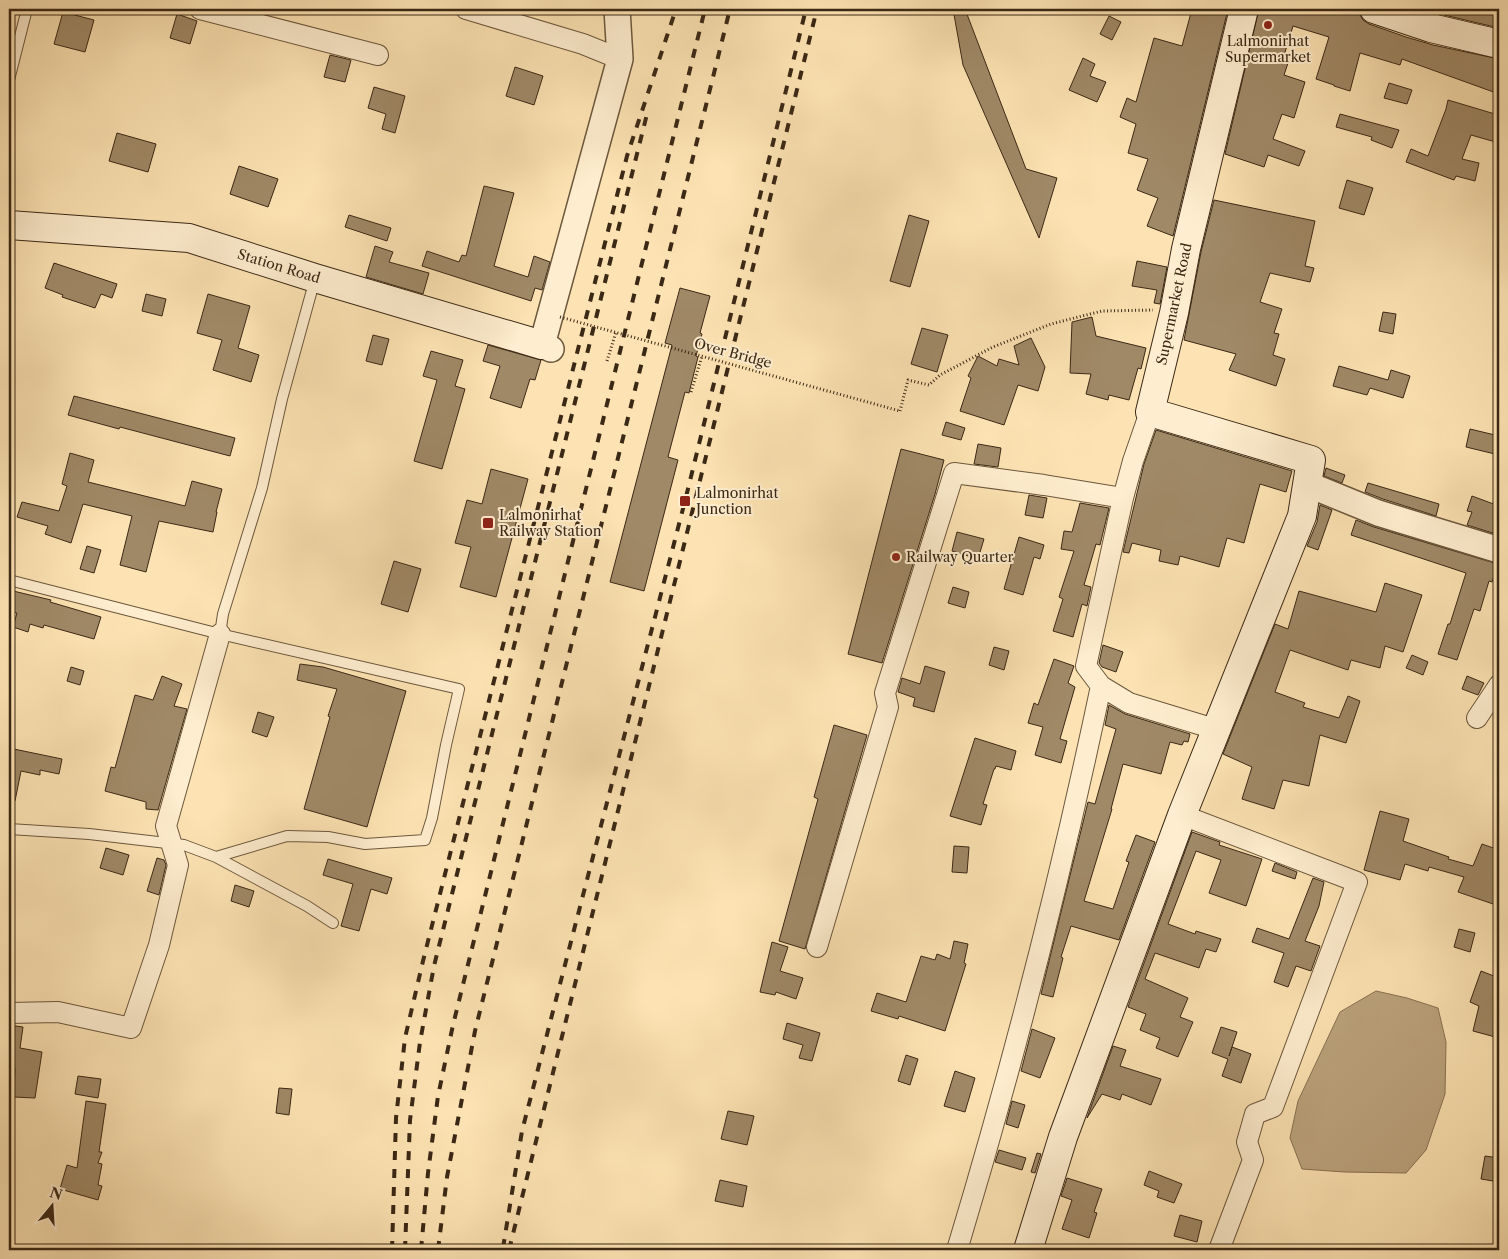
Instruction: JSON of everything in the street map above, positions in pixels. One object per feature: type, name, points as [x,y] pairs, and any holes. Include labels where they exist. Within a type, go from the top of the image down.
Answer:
[{"type":"main road","name":"Supermarket Road","points":[[1150,412],[1174,314],[1186,249],[1244,9]]},
{"type":"main road","points":[[1374,9],[1431,28],[1499,44]]},
{"type":"main road","name":"Station Road","points":[[9,225],[189,238],[546,347]]},
{"type":"main road","points":[[1028,1250],[1063,1137],[1182,815],[1218,730],[1302,516],[1311,460],[1150,412]]},
{"type":"street","points":[[200,9],[378,55]]},
{"type":"street","points":[[466,9],[583,44],[620,59]]},
{"type":"street","name":"Station Road","points":[[546,347],[620,59],[617,9]]},
{"type":"street","points":[[1150,412],[1133,461],[1123,498],[1086,666],[1101,686],[1129,703],[1218,730]]},
{"type":"street","points":[[817,946],[888,707],[885,692],[954,473],[1123,498]]},
{"type":"street","points":[[1307,484],[1378,512],[1499,550]]},
{"type":"street","points":[[9,1013],[58,1012],[131,1028],[159,945],[178,865],[166,826],[220,634]]},
{"type":"street","points":[[1477,718],[1499,685]]},
{"type":"street","points":[[957,1250],[1008,1074],[1045,931],[1076,803],[1101,686]]},
{"type":"street","points":[[1182,815],[1357,882],[1273,1107],[1255,1114],[1247,1142],[1253,1160],[1219,1250]]},
{"type":"lane","points":[[9,80],[27,9]]},
{"type":"lane","points":[[220,634],[222,614],[262,488],[282,399],[315,278]]},
{"type":"lane","points":[[9,580],[220,634],[460,689],[446,745],[432,818],[425,840],[365,844],[328,837],[287,836],[216,857]]},
{"type":"lane","points":[[9,829],[89,834],[184,845],[216,857],[307,906],[332,923]]},
{"type":"path","name":"Over Bridge","points":[[560,317],[900,411],[908,380],[929,386],[940,375],[993,347],[1051,324],[1102,311],[1157,310],[1174,314]]},
{"type":"path","points":[[607,361],[616,332]]},
{"type":"path","points":[[692,392],[702,356]]},
{"type":"shaded area","points":[[1376,991],[1438,1008],[1446,1042],[1445,1094],[1426,1150],[1406,1173],[1302,1169],[1290,1138],[1298,1101],[1340,1012]]},
{"type":"building","points":[[953,9],[965,9],[1026,169],[1057,178],[1039,238],[963,65]]},
{"type":"building","points":[[1192,9],[1228,9],[1173,236],[1147,226],[1158,198],[1137,190],[1148,159],[1128,153],[1136,124],[1120,117],[1127,98],[1136,102],[1154,38],[1182,46]]},
{"type":"building","points":[[1259,9],[1346,9],[1359,13],[1363,20],[1369,24],[1406,37],[1433,45],[1499,59],[1499,94],[1402,59],[1400,65],[1360,53],[1350,91],[1334,86],[1316,79],[1329,37],[1293,26],[1282,62],[1288,63],[1284,75],[1305,82],[1294,118],[1282,114],[1273,139],[1305,151],[1299,166],[1268,155],[1264,167],[1225,154]]},
{"type":"building","points":[[1447,9],[1499,9],[1499,28],[1444,15]]},
{"type":"building","points":[[63,12],[94,20],[85,52],[54,44]]},
{"type":"building","points":[[177,14],[197,21],[190,44],[170,38]]},
{"type":"building","points":[[1109,16],[1121,22],[1112,40],[1100,34]]},
{"type":"building","points":[[330,55],[351,60],[345,82],[324,77]]},
{"type":"building","points":[[1083,58],[1095,64],[1090,76],[1106,82],[1097,102],[1069,90]]},
{"type":"building","points":[[515,67],[543,76],[534,105],[506,96]]},
{"type":"building","points":[[1389,83],[1412,90],[1407,104],[1384,98]]},
{"type":"building","points":[[374,87],[405,96],[395,133],[382,129],[386,114],[368,108]]},
{"type":"building","points":[[1448,100],[1495,114],[1494,118],[1499,119],[1499,143],[1471,135],[1462,159],[1479,163],[1475,181],[1456,176],[1454,180],[1406,162],[1411,149],[1428,156]]},
{"type":"building","points":[[1340,114],[1399,130],[1392,148],[1371,140],[1372,137],[1336,127]]},
{"type":"building","points":[[117,133],[156,144],[148,172],[109,161]]},
{"type":"building","points":[[239,166],[278,179],[268,207],[230,194]]},
{"type":"building","points":[[1347,180],[1373,188],[1364,215],[1339,208]]},
{"type":"building","points":[[484,186],[514,193],[494,266],[528,277],[534,256],[550,262],[542,290],[535,288],[531,301],[422,266],[427,251],[459,262],[462,255],[466,256]]},
{"type":"building","points":[[1214,200],[1315,221],[1305,266],[1314,268],[1310,282],[1270,273],[1260,302],[1282,309],[1274,333],[1279,334],[1273,355],[1285,359],[1276,386],[1229,370],[1236,354],[1184,340],[1201,252]]},
{"type":"building","points":[[349,215],[391,228],[387,241],[345,227]]},
{"type":"building","points":[[909,215],[929,221],[910,287],[890,281]]},
{"type":"building","points":[[375,246],[393,252],[389,262],[429,273],[423,294],[366,277]]},
{"type":"building","points":[[1137,261],[1167,267],[1160,304],[1154,303],[1157,290],[1132,286]]},
{"type":"building","points":[[54,263],[117,284],[112,298],[101,294],[95,308],[62,297],[63,295],[45,288]]},
{"type":"building","points":[[680,288],[710,296],[700,333],[702,334],[696,356],[698,357],[689,393],[685,392],[668,457],[678,460],[644,591],[610,582],[672,345],[665,343]]},
{"type":"building","points":[[146,294],[166,299],[162,316],[142,311]]},
{"type":"building","points":[[208,294],[250,306],[238,348],[259,355],[251,382],[213,370],[222,340],[197,333]]},
{"type":"building","points":[[1383,312],[1396,314],[1393,334],[1379,331]]},
{"type":"building","points":[[1092,317],[1096,336],[1146,348],[1141,369],[1138,368],[1129,400],[1109,395],[1108,400],[1086,394],[1091,374],[1070,373],[1072,322]]},
{"type":"building","points":[[922,328],[948,335],[937,372],[911,364]]},
{"type":"building","points":[[373,335],[389,339],[382,365],[366,361]]},
{"type":"building","points":[[1031,338],[1045,367],[1038,391],[1018,385],[1004,425],[960,411],[971,378],[968,376],[978,356],[997,366],[999,359],[1019,365],[1014,346]]},
{"type":"building","points":[[488,345],[541,360],[535,380],[530,379],[521,408],[490,398],[500,366],[483,361]]},
{"type":"building","points":[[431,351],[463,360],[455,386],[465,389],[442,469],[414,461],[437,380],[423,376]]},
{"type":"building","points":[[1339,366],[1388,380],[1391,370],[1410,376],[1403,398],[1370,388],[1367,395],[1333,386]]},
{"type":"building","points":[[74,396],[235,438],[230,456],[68,415]]},
{"type":"building","points":[[946,422],[965,428],[961,440],[942,435]]},
{"type":"building","points":[[1470,429],[1499,436],[1499,455],[1466,447]]},
{"type":"building","points":[[1156,430],[1292,471],[1286,492],[1260,484],[1244,543],[1227,538],[1219,567],[1180,556],[1178,565],[1159,561],[1161,550],[1132,543],[1129,553],[1123,552],[1144,464]]},
{"type":"building","points":[[978,444],[1001,448],[998,467],[974,464]]},
{"type":"building","name":"Railway Quarter","points":[[901,449],[944,460],[882,663],[848,654]]},
{"type":"building","points":[[70,453],[94,460],[88,482],[185,506],[192,481],[222,489],[213,532],[159,521],[146,572],[120,565],[132,516],[83,504],[71,543],[45,534],[48,526],[17,517],[22,502],[59,511],[67,486],[62,484]]},
{"type":"building","points":[[1326,468],[1345,475],[1342,483],[1324,476]]},
{"type":"building","name":"Lalmonirhat Railway Station","points":[[491,469],[528,479],[496,597],[460,587],[471,547],[455,543],[467,500],[482,504]]},
{"type":"building","points":[[1368,483],[1439,504],[1436,516],[1365,492]]},
{"type":"building","points":[[1029,495],[1047,498],[1043,518],[1025,515]]},
{"type":"building","points":[[1472,496],[1499,506],[1499,535],[1467,525],[1472,512],[1467,511]]},
{"type":"building","points":[[1080,503],[1109,508],[1100,545],[1096,544],[1084,585],[1091,587],[1087,606],[1082,604],[1073,637],[1053,631],[1063,599],[1059,597],[1074,551],[1061,549],[1064,531],[1072,532]]},
{"type":"building","points":[[1320,505],[1332,510],[1318,550],[1307,546],[1317,522]]},
{"type":"building","points":[[1356,520],[1498,564],[1492,582],[1489,581],[1480,611],[1474,609],[1457,660],[1438,654],[1448,624],[1450,624],[1466,573],[1351,535]]},
{"type":"building","points":[[957,532],[984,539],[978,559],[952,551]]},
{"type":"building","points":[[1019,537],[1044,545],[1040,559],[1034,557],[1023,595],[1004,589]]},
{"type":"building","points":[[87,546],[101,550],[94,573],[80,569]]},
{"type":"building","points":[[394,561],[421,569],[408,612],[381,604]]},
{"type":"building","points":[[1385,583],[1422,595],[1403,652],[1385,646],[1380,668],[1351,660],[1348,670],[1290,650],[1275,692],[1305,703],[1303,707],[1339,718],[1348,696],[1360,701],[1346,743],[1320,735],[1309,786],[1283,780],[1274,809],[1242,799],[1252,767],[1223,754],[1275,624],[1288,629],[1299,591],[1376,612]]},
{"type":"building","points":[[953,587],[969,592],[965,608],[948,603]]},
{"type":"building","points":[[9,590],[51,600],[50,602],[101,617],[94,639],[44,625],[43,628],[30,624],[28,632],[13,627],[17,613],[9,611]]},
{"type":"building","points":[[1103,645],[1123,652],[1116,672],[1102,667],[1099,663]]},
{"type":"building","points":[[994,647],[1009,651],[1004,670],[989,665]]},
{"type":"building","points":[[1412,655],[1428,662],[1423,675],[1406,668]]},
{"type":"building","points":[[1054,659],[1074,666],[1068,683],[1075,687],[1060,739],[1067,741],[1061,763],[1035,755],[1043,727],[1028,723],[1034,703],[1038,705]]},
{"type":"building","points":[[300,664],[323,667],[406,691],[367,827],[304,809],[330,717],[328,716],[337,689],[297,680]]},
{"type":"building","points":[[925,666],[945,672],[934,712],[913,706],[915,698],[898,692],[902,678],[920,684]]},
{"type":"building","points":[[71,667],[84,671],[80,685],[67,681]]},
{"type":"building","points":[[162,676],[182,684],[174,706],[187,709],[158,810],[146,809],[146,802],[105,791],[111,767],[115,768],[135,695],[153,700]]},
{"type":"building","points":[[1467,676],[1484,683],[1478,695],[1462,689]]},
{"type":"building","points":[[1109,705],[1125,714],[1190,734],[1188,742],[1184,741],[1182,745],[1170,742],[1161,774],[1123,764],[1112,809],[1084,901],[1113,909],[1129,862],[1126,861],[1136,835],[1155,842],[1119,940],[1071,926],[1061,957],[1063,958],[1053,997],[1041,994],[1088,802],[1095,804],[1116,729],[1105,725]]},
{"type":"building","points":[[258,712],[274,717],[267,737],[252,732]]},
{"type":"building","points":[[834,725],[867,735],[805,949],[779,941],[818,799],[814,797]]},
{"type":"building","points":[[975,738],[1016,751],[1011,770],[996,766],[994,769],[983,804],[987,805],[981,825],[950,816]]},
{"type":"building","points":[[9,748],[62,759],[59,774],[40,770],[40,775],[21,771],[15,801],[9,801]]},
{"type":"building","points":[[1380,811],[1409,819],[1403,841],[1449,857],[1448,859],[1473,866],[1482,844],[1499,850],[1499,906],[1458,892],[1464,877],[1429,867],[1428,871],[1405,864],[1400,880],[1364,870]]},
{"type":"building","points":[[1192,832],[1220,842],[1219,845],[1262,859],[1246,906],[1209,893],[1221,860],[1196,851],[1168,924],[1195,934],[1196,931],[1221,939],[1216,952],[1206,949],[1199,968],[1155,953],[1145,979],[1188,998],[1180,1017],[1193,1022],[1178,1057],[1156,1048],[1160,1038],[1140,1030],[1146,1014],[1128,1007]]},
{"type":"building","points":[[954,846],[969,847],[967,873],[952,872]]},
{"type":"building","points":[[106,848],[129,855],[123,875],[100,868]]},
{"type":"building","points":[[157,858],[164,860],[166,865],[159,895],[147,891]]},
{"type":"building","points":[[328,859],[392,878],[387,894],[371,889],[359,931],[341,926],[353,884],[323,875]]},
{"type":"building","points":[[1275,863],[1297,872],[1295,879],[1272,871]]},
{"type":"building","points":[[1313,878],[1324,882],[1319,906],[1305,941],[1320,946],[1311,971],[1296,966],[1288,987],[1274,982],[1284,953],[1252,942],[1257,928],[1289,939]]},
{"type":"building","points":[[235,885],[254,891],[249,907],[231,901]]},
{"type":"building","points":[[1459,929],[1475,933],[1470,952],[1454,947]]},
{"type":"building","points":[[954,941],[968,944],[964,963],[966,964],[945,1031],[899,1016],[898,1019],[871,1011],[877,993],[906,1002],[921,956],[935,960],[937,954],[950,959]]},
{"type":"building","points":[[772,942],[788,947],[780,971],[803,978],[796,999],[776,992],[775,995],[760,992]]},
{"type":"building","points":[[1481,971],[1499,978],[1499,1038],[1473,1031],[1479,1006],[1470,1002]]},
{"type":"building","points":[[787,1023],[820,1033],[812,1061],[799,1058],[803,1045],[783,1039]]},
{"type":"building","points":[[9,1025],[23,1027],[20,1048],[42,1052],[35,1098],[14,1097],[15,1068],[9,1068]]},
{"type":"building","points":[[1221,1027],[1237,1032],[1232,1047],[1251,1054],[1241,1083],[1222,1076],[1228,1059],[1212,1053]]},
{"type":"building","points":[[1032,1029],[1055,1038],[1040,1078],[1021,1071]]},
{"type":"building","points":[[1113,1046],[1126,1050],[1120,1066],[1161,1079],[1151,1105],[1122,1094],[1120,1100],[1102,1094],[1087,1118]]},
{"type":"building","points":[[906,1055],[918,1059],[910,1085],[898,1081]]},
{"type":"building","points":[[955,1071],[975,1078],[965,1112],[944,1106]]},
{"type":"building","points":[[78,1076],[101,1079],[98,1098],[75,1094]]},
{"type":"building","points":[[279,1088],[292,1089],[289,1115],[276,1113]]},
{"type":"building","points":[[86,1101],[106,1104],[99,1152],[102,1152],[98,1163],[102,1164],[98,1185],[102,1186],[98,1200],[60,1189],[67,1165],[77,1168]]},
{"type":"building","points":[[1012,1101],[1025,1105],[1018,1128],[1006,1124]]},
{"type":"building","points":[[728,1111],[754,1116],[747,1145],[721,1139]]},
{"type":"building","points":[[999,1150],[1026,1158],[1022,1170],[995,1162]]},
{"type":"building","points":[[1037,1153],[1041,1154],[1035,1173],[1031,1172]]},
{"type":"building","points":[[1485,1156],[1499,1158],[1499,1182],[1481,1179]]},
{"type":"building","points":[[1149,1171],[1182,1184],[1174,1203],[1157,1197],[1159,1191],[1144,1185]]},
{"type":"building","points":[[1067,1178],[1102,1189],[1094,1212],[1097,1213],[1089,1238],[1062,1229],[1072,1200],[1061,1196]]},
{"type":"building","points":[[720,1180],[747,1186],[743,1207],[715,1201]]},
{"type":"building","points":[[1180,1215],[1202,1221],[1197,1242],[1174,1236]]},
{"type":"railway","points":[[392,1250],[396,1118],[405,1038],[627,156],[676,9]]},
{"type":"railway","points":[[421,1250],[438,1096],[453,1025],[705,9]]},
{"type":"railway","points":[[438,1250],[447,1177],[475,1031],[730,9]]},
{"type":"railway","points":[[503,1248],[522,1131],[685,501],[806,9]]},
{"type":"railway","points":[[509,1250],[817,9]]},
{"type":"railway","points":[[405,1250],[410,1120],[420,1042],[434,966],[647,114]]},
{"type":"place","name":"Lalmonirhat Supermarket","points":[[1268,25]]},
{"type":"place","name":"Lalmonirhat Junction","points":[[685,501]]},
{"type":"place","name":"Lalmonirhat Railway Station","points":[[488,523]]},
{"type":"place","name":"Railway Quarter","points":[[896,557]]}]
